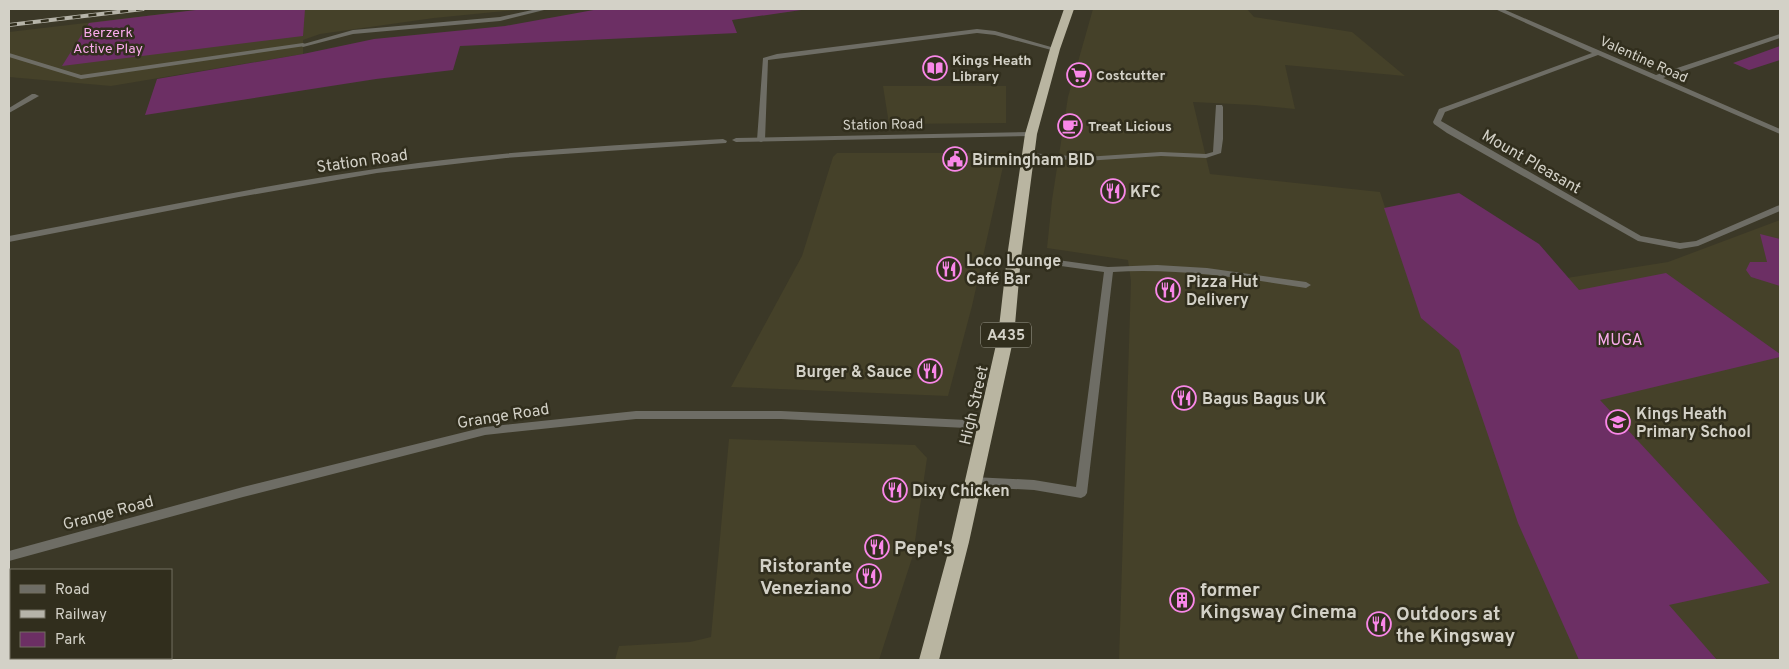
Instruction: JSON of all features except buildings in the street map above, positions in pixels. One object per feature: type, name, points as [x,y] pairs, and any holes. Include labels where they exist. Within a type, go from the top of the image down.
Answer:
[{"type":"highway","name":"High Street","points":[[929,660],[987,424],[1006,336],[1014,257],[1032,134],[1055,49],[1069,9]]},
{"type":"street","points":[[9,55],[81,77],[303,45],[353,32],[500,19],[544,9]]},
{"type":"street","name":"Valentine Road","points":[[1498,9],[1780,132]]},
{"type":"street","points":[[762,140],[765,60],[777,56],[978,31],[996,33],[1055,49]]},
{"type":"street","points":[[1656,78],[1780,36]]},
{"type":"street","name":"Mount Pleasant","points":[[1598,53],[1471,99],[1442,112],[1437,122],[1638,238],[1680,246],[1698,244],[1780,208]]},
{"type":"street","points":[[9,111],[35,96]]},
{"type":"street","points":[[1029,155],[1085,159],[1161,154],[1206,156],[1217,153],[1220,139],[1219,107]]},
{"type":"street","name":"Station Road","points":[[736,140],[1032,134]]},
{"type":"street","name":"Station Road","points":[[9,239],[265,190],[379,171],[555,152],[723,141]]},
{"type":"street","points":[[1014,257],[1107,270],[1131,267],[1166,268],[1306,285]]},
{"type":"street","points":[[973,482],[1034,485],[1081,493],[1109,270],[1107,270]]},
{"type":"street","name":"Grange Road","points":[[9,556],[243,492],[485,431],[636,415],[781,415],[987,424]]},
{"type":"shaded area","points":[[205,9],[526,9],[434,18],[320,34],[303,40],[303,54],[111,86],[9,77],[9,32]]},
{"type":"shaded area","points":[[1093,9],[1247,9],[1254,17],[1352,32],[1405,76],[1285,65],[1295,109],[1193,102],[1210,174],[1380,192],[1416,302],[1668,262],[1780,220],[1780,660],[1119,660],[1131,281],[1128,260],[1047,248],[1052,200],[1068,97]]},
{"type":"shaded area","points":[[883,86],[1006,86],[1006,123],[889,124]]},
{"type":"shaded area","points":[[837,153],[1006,153],[972,306],[948,396],[731,387],[802,256],[833,157]]},
{"type":"shaded area","points":[[729,439],[915,445],[927,458],[913,555],[879,660],[615,660],[619,646],[690,642],[711,637]]},
{"type":"green space","name":"Berzerk Active Play","points":[[204,9],[305,9],[303,36],[62,66],[89,23]]},
{"type":"green space","points":[[599,9],[808,9],[732,20],[737,33],[460,46],[453,70],[376,79],[145,115],[157,79],[303,54],[374,39],[505,26]]},
{"type":"green space","points":[[1780,46],[1780,60],[1749,70],[1733,63]]},
{"type":"green space","name":"Kings Heath Primary School","points":[[1459,193],[1539,244],[1579,290],[1666,273],[1780,354],[1780,357],[1600,400],[1770,583],[1669,605],[1717,660],[1579,660],[1518,523],[1459,350],[1421,318],[1384,208]]},
{"type":"green space","points":[[1760,234],[1780,239],[1780,286],[1751,277],[1746,270],[1750,262],[1767,262]]},
{"type":"railway","points":[[9,25],[143,9]]},
{"type":"place","name":"Kings Heath Library","points":[[935,68]]},
{"type":"place","name":"Costcutter","points":[[1079,75]]},
{"type":"place","name":"Treat Licious","points":[[1070,126]]},
{"type":"place","name":"Birmingham BID","points":[[955,159]]},
{"type":"place","name":"KFC","points":[[1113,191]]},
{"type":"place","name":"Loco Lounge Café Bar","points":[[949,269]]},
{"type":"place","name":"Pizza Hut Delivery","points":[[1168,290]]},
{"type":"place","name":"Burger & Sauce","points":[[930,371]]},
{"type":"place","name":"Bagus Bagus UK","points":[[1184,398]]},
{"type":"place","name":"Kings Heath Primary School","points":[[1618,422]]},
{"type":"place","name":"Dixy Chicken","points":[[895,490]]},
{"type":"place","name":"Pepe's","points":[[877,547]]},
{"type":"place","name":"Ristorante Veneziano","points":[[869,576]]},
{"type":"place","name":"former Kingsway Cinema","points":[[1182,600]]},
{"type":"place","name":"Outdoors at the Kingsway","points":[[1379,624]]},
{"type":"park label","name":"MUGA","points":[[1620,339]]}]
